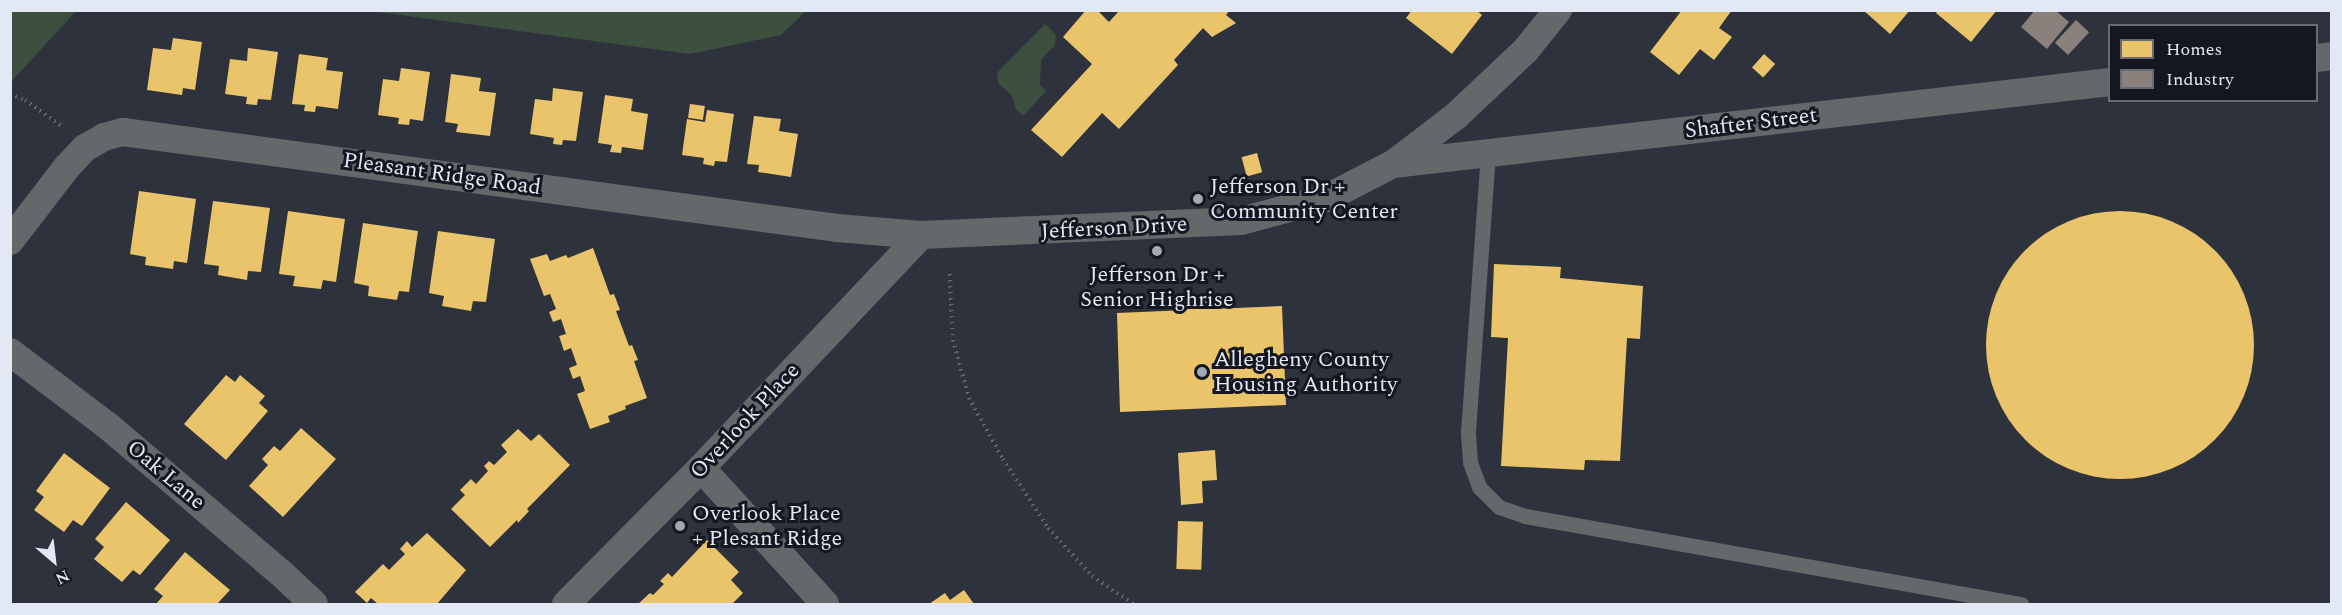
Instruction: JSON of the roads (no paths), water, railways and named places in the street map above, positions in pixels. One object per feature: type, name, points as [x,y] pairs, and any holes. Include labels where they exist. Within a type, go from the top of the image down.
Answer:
[{"type":"street","name":"Jefferson Drive","points":[[921,235],[1241,221],[1327,198],[1393,164],[1457,115],[1525,51],[1558,10]]},
{"type":"street","name":"Shafter Street","points":[[1393,164],[2108,82]]},
{"type":"street","name":"Pleasant Ridge Road","points":[[10,241],[67,167],[85,148],[105,137],[123,132],[826,227],[921,235]]},
{"type":"street","name":"Overlook Place","points":[[566,604],[701,468],[921,235]]},
{"type":"street","name":"Oak Lane","points":[[10,352],[108,426],[281,573],[314,604]]},
{"type":"street","points":[[701,468],[825,604]]},
{"type":"lane","points":[[1488,153],[1468,433],[1470,462],[1479,487],[1498,507],[1525,516],[2021,604]]},
{"type":"place","name":"Jefferson Dr + Community Center","points":[[1198,199]]},
{"type":"place","name":"Jefferson Dr + Senior Highrise","points":[[1157,251]]},
{"type":"place","name":"Allegheny County Housing Authority","points":[[1202,372]]},
{"type":"place","name":"Overlook Place + Plesant Ridge","points":[[680,526]]}]
